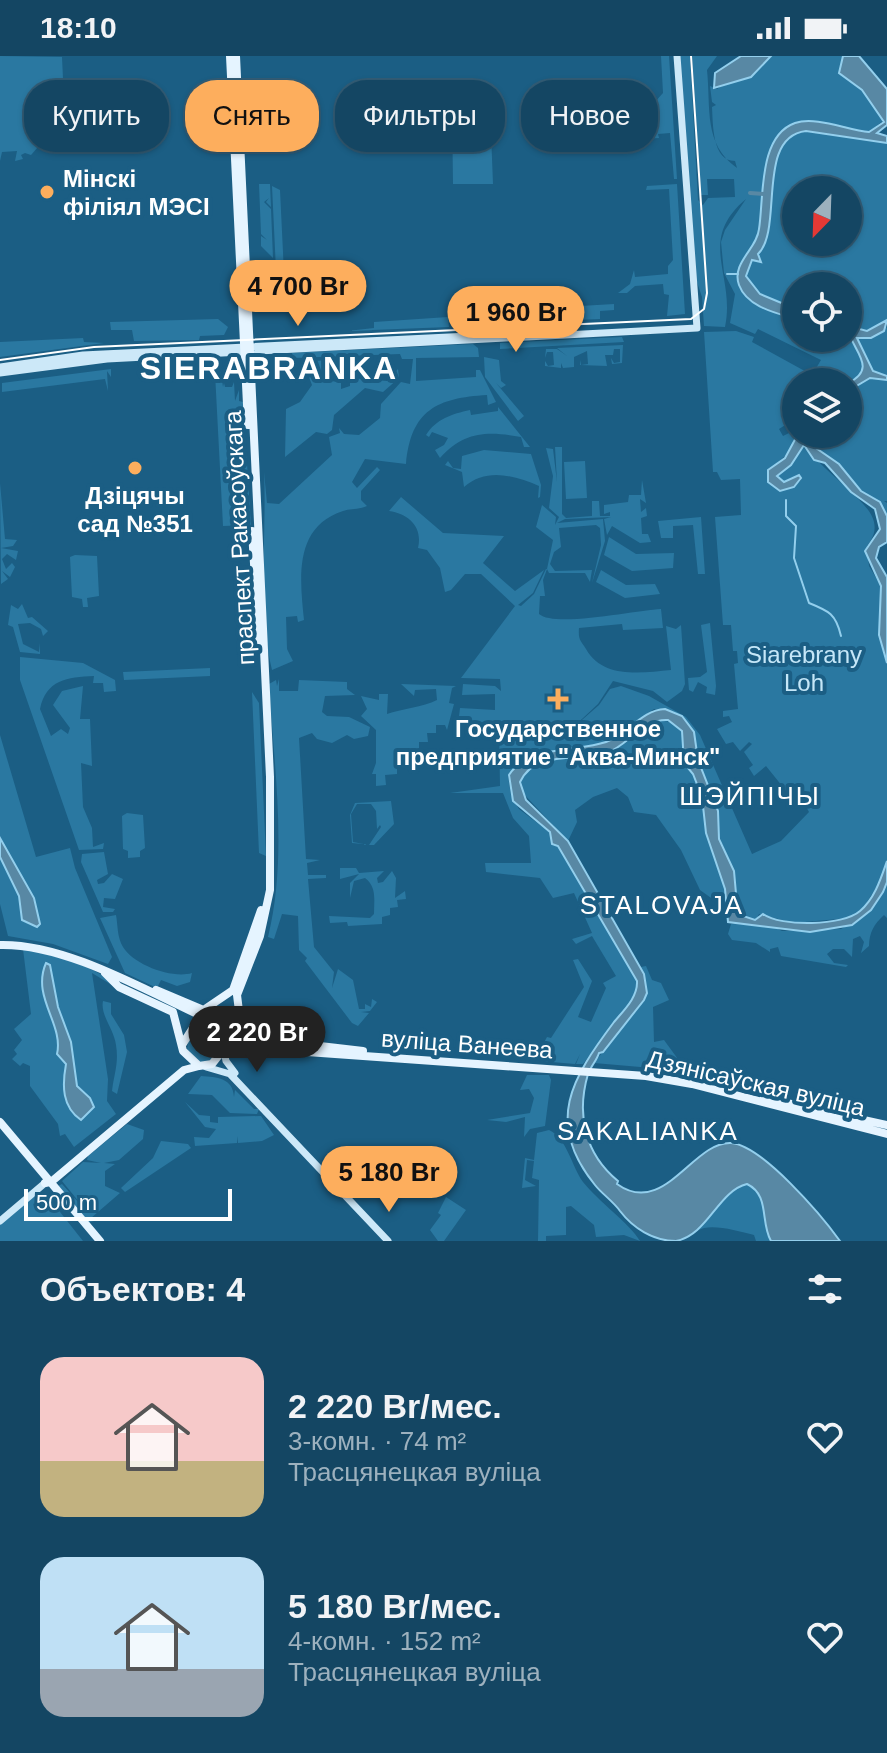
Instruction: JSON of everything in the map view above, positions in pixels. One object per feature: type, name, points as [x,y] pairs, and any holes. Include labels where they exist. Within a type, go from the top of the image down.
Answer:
[{"type":"main road","name":"праспект Ракасоўскага","points":[[230,56],[273,858],[263,927],[237,995],[239,1030]]},
{"type":"main road","name":"праспект Ракасоўскага","points":[[236,56],[242,241]]},
{"type":"main road","points":[[0,370],[83,355],[697,328],[677,56]]},
{"type":"main road","name":"праспект Ракасоўскага","points":[[202,1013],[233,990],[255,935],[268,854],[245,365],[248,349]]},
{"type":"main road","points":[[0,370],[83,361],[223,354],[248,349]]},
{"type":"main road","points":[[223,354],[237,356],[245,365]]},
{"type":"main road","name":"вуліца Ванеева","points":[[3,942],[73,954],[112,974]]},
{"type":"main road","name":"вуліца Ванеева","points":[[24,944],[112,974],[239,1030],[305,1053],[569,1068]]},
{"type":"main road","points":[[0,1221],[180,1070],[182,1048],[173,1012],[119,987],[112,974]]},
{"type":"main road","points":[[216,1002],[230,1004],[240,1012]]},
{"type":"main road","points":[[182,1048],[202,1013]]},
{"type":"main road","points":[[48,1181],[184,1070],[202,1066],[224,1051],[239,1030]]},
{"type":"main road","points":[[182,1048],[202,1066],[227,1071],[391,1241]]},
{"type":"main road","points":[[224,1051],[228,1064],[265,1108]]},
{"type":"main road","name":"Дзянісаўская вуліца","points":[[569,1068],[668,1080],[887,1125]]},
{"type":"main road","name":"Дзянісаўская вуліца","points":[[718,1089],[887,1134]]},
{"type":"main road","points":[[0,1122],[94,1241]]},
{"type":"main road","points":[[0,1129],[100,1241]]},
{"type":"green space","points":[[0,56],[62,57],[63,80],[24,80],[24,152],[34,152],[31,155],[25,153],[21,155],[23,159],[15,161],[17,151],[2,152],[0,161]]},
{"type":"green space","points":[[661,56],[669,56],[677,179],[674,179],[670,133],[658,134],[658,99],[663,93]]},
{"type":"green space","points":[[679,56],[690,56],[698,200],[703,205],[708,198],[735,197],[734,179],[707,179],[708,195],[701,195],[692,56],[717,56],[707,70],[715,140],[712,107],[716,105],[712,102],[710,86],[717,89],[727,82],[754,75],[771,56],[843,56],[839,73],[862,90],[885,119],[869,132],[807,122],[791,125],[779,134],[767,165],[759,232],[738,277],[745,294],[768,310],[782,314],[782,341],[758,329],[755,334],[730,323],[735,294],[724,273],[721,242],[725,230],[746,199],[731,214],[723,229],[720,244],[726,291],[725,327],[704,326],[702,297],[695,276]]},
{"type":"green space","points":[[806,131],[887,143],[887,320],[877,326],[862,330],[862,272],[782,272],[782,303],[756,292],[747,281],[746,273],[752,260],[759,262],[758,254],[765,242],[781,149],[791,137]]},
{"type":"green space","points":[[453,152],[492,152],[493,184],[453,184]]},
{"type":"green space","points":[[259,184],[270,184],[271,207],[266,202],[269,198],[264,202],[271,209],[273,258],[261,246],[261,236],[267,240],[261,234]]},
{"type":"green space","points":[[677,184],[685,314],[667,316],[669,295],[664,294],[663,284],[635,286],[627,293],[618,293],[630,284],[634,270],[635,277],[668,274],[668,266],[673,260],[669,189],[646,190],[647,186]]},
{"type":"green space","points":[[272,186],[280,190],[284,273],[276,270]]},
{"type":"green space","points":[[614,304],[614,310],[600,311],[600,319],[484,324],[494,319],[494,311]]},
{"type":"green space","points":[[448,317],[449,327],[347,331],[374,328],[374,322]]},
{"type":"green space","points":[[218,319],[228,327],[224,335],[200,336],[199,340],[134,341],[132,330],[111,330],[110,322]]},
{"type":"green space","points":[[887,327],[887,376],[873,371],[862,348],[862,338],[872,338]]},
{"type":"green space","name":"Siarebrany Loh","points":[[736,331],[754,337],[752,342],[799,368],[782,368],[782,427],[779,429],[782,448],[791,448],[768,472],[778,490],[794,487],[801,480],[797,475],[784,482],[777,476],[791,465],[802,448],[807,448],[860,501],[874,521],[873,537],[867,546],[869,566],[881,586],[879,635],[887,663],[887,861],[879,883],[864,907],[849,918],[794,923],[759,914],[757,919],[749,919],[737,905],[734,871],[719,837],[716,803],[698,760],[694,732],[679,714],[654,709],[605,743],[526,759],[508,776],[511,795],[519,809],[552,834],[552,845],[558,846],[634,970],[637,983],[634,997],[583,1064],[576,1064],[580,1054],[575,1064],[540,1061],[540,1050],[547,1037],[551,1038],[584,987],[573,960],[578,959],[592,981],[578,1017],[591,1022],[606,988],[603,983],[616,976],[592,936],[576,944],[572,939],[592,933],[574,893],[553,898],[540,878],[486,872],[485,863],[531,863],[529,836],[513,818],[503,793],[450,793],[500,786],[499,726],[458,725],[460,708],[495,710],[495,694],[462,695],[463,684],[495,686],[501,691],[500,679],[461,678],[515,606],[481,574],[465,574],[451,590],[445,592],[440,568],[427,550],[418,548],[418,534],[413,523],[403,515],[389,511],[401,497],[443,533],[504,536],[483,563],[515,591],[544,570],[533,593],[518,605],[521,606],[534,594],[547,569],[543,580],[545,596],[540,596],[539,614],[548,618],[578,619],[661,609],[663,628],[623,630],[622,624],[579,628],[581,642],[593,659],[612,670],[671,670],[666,626],[676,629],[681,625],[685,684],[682,691],[667,702],[653,691],[613,681],[598,704],[567,733],[599,705],[610,689],[621,686],[649,696],[686,717],[700,735],[752,854],[781,841],[809,812],[801,797],[791,797],[766,766],[754,776],[749,768],[753,765],[744,752],[752,744],[749,742],[740,751],[733,742],[726,744],[717,729],[732,722],[729,716],[723,717],[723,711],[738,709],[734,664],[738,663],[737,651],[733,651],[731,625],[723,625],[715,517],[741,515],[740,479],[721,480],[717,472],[713,472],[704,332]]},
{"type":"green space","points":[[622,337],[624,342],[500,349],[500,343]]},
{"type":"green space","points":[[83,338],[84,342],[104,343],[0,357],[0,342]]},
{"type":"green space","points":[[473,344],[478,348],[479,357],[416,358],[416,381],[476,377],[476,370],[480,370],[496,402],[488,405],[487,395],[469,397],[454,399],[430,410],[414,431],[406,464],[365,459],[352,482],[357,488],[377,467],[380,470],[361,491],[361,500],[367,506],[343,511],[315,529],[303,556],[301,572],[304,620],[298,622],[297,616],[286,617],[287,649],[293,661],[272,670],[265,622],[264,472],[267,503],[279,504],[332,455],[329,437],[340,433],[339,428],[344,434],[359,435],[380,418],[381,404],[401,382],[410,384],[413,359],[402,359],[400,354],[293,358],[292,353]]},
{"type":"green space","points":[[623,345],[622,363],[612,364],[611,358],[614,363],[620,362],[620,349],[614,349],[613,355],[605,355],[607,366],[580,365],[580,360],[581,365],[588,364],[587,351],[574,357],[574,367],[563,368],[561,363],[561,368],[545,366],[545,361],[548,366],[554,365],[553,352],[547,352],[545,358],[546,349],[557,349],[567,356],[557,348]]},
{"type":"green space","points":[[805,352],[858,352],[863,360],[861,368],[816,368],[821,360]]},
{"type":"green space","points":[[484,357],[499,360],[501,381],[506,385],[501,388],[496,383],[524,416],[518,421],[485,377]]},
{"type":"green space","points":[[336,360],[331,366],[332,381],[341,383],[341,389],[350,386],[350,378],[387,381],[398,369],[399,378],[383,392],[365,388],[334,415],[332,430],[327,434],[316,432],[285,457],[286,409],[300,402],[312,385],[309,377],[311,361]]},
{"type":"green space","points":[[111,369],[111,377],[107,371],[108,391],[105,379],[2,392],[2,383]]},
{"type":"green space","points":[[207,371],[221,373],[223,387],[224,383],[225,387],[232,387],[234,382],[235,401],[239,390],[239,401],[243,402],[251,525],[223,526],[215,373]]},
{"type":"green space","points":[[870,378],[887,380],[887,501],[884,501],[887,503],[887,515],[879,501],[861,491],[839,464],[816,448],[862,448],[862,383]]},
{"type":"green space","points":[[498,407],[530,447],[524,447],[521,437],[477,435],[458,442],[440,458],[435,450],[444,445],[448,438],[432,432],[429,437],[426,435],[451,415],[470,410],[471,415],[498,411]]},
{"type":"green space","points":[[555,447],[562,447],[562,514],[566,518],[592,516],[592,501],[599,501],[600,516],[610,516],[610,512],[604,514],[604,505],[628,502],[629,495],[641,495],[642,480],[646,503],[640,499],[641,512],[646,508],[647,516],[641,518],[642,534],[648,534],[651,542],[640,543],[612,526],[607,535],[604,519],[611,517],[565,519],[557,523],[603,519],[605,541],[592,583],[601,545],[600,528],[596,525],[559,528],[561,547],[554,552],[550,564],[555,571],[592,570],[590,582],[585,573],[549,573],[547,569],[553,540],[536,527],[542,505],[556,517],[555,525],[559,517],[549,508],[553,476],[546,448],[553,449],[557,482]]},
{"type":"green space","points":[[484,450],[531,454],[541,485],[540,497],[539,486],[501,475],[482,477],[464,487],[462,472],[445,465],[448,461],[453,468],[461,469],[462,456]]},
{"type":"green space","points":[[585,461],[587,498],[566,499],[564,462]]},
{"type":"green space","points":[[0,483],[5,539],[17,540],[13,546],[1,548],[18,551],[16,560],[7,554],[2,559],[6,569],[12,563],[15,567],[10,577],[2,571],[8,579],[1,584]]},
{"type":"green space","points":[[701,517],[705,574],[698,574],[693,525],[673,526],[673,538],[661,538],[658,521]]},
{"type":"green space","points":[[609,537],[636,554],[674,553],[673,568],[632,571],[604,555]]},
{"type":"green space","points":[[97,556],[99,596],[87,598],[88,607],[83,607],[82,599],[72,597],[70,557]]},
{"type":"green space","points":[[601,570],[626,585],[655,584],[660,594],[625,598],[596,582]]},
{"type":"green space","points":[[22,604],[28,618],[32,617],[48,631],[43,636],[41,629],[30,623],[18,624],[23,644],[39,652],[40,643],[40,654],[20,652],[13,627],[8,625],[11,605],[18,609]]},
{"type":"green space","points":[[710,623],[715,695],[706,693],[707,687],[698,682],[693,692],[689,690],[688,678],[700,677],[707,672],[701,625]]},
{"type":"green space","points":[[20,657],[83,663],[115,680],[116,691],[104,692],[103,683],[93,683],[94,676],[59,682],[47,692],[40,709],[51,736],[61,729],[68,734],[70,728],[53,705],[62,691],[83,686],[80,719],[90,719],[92,766],[81,763],[83,807],[92,828],[93,847],[104,843],[103,849],[79,850],[20,680]]},
{"type":"green space","points":[[210,668],[210,676],[124,680],[123,672]]},
{"type":"green space","points":[[279,679],[279,691],[298,691],[299,680],[347,682],[347,689],[355,695],[325,696],[322,712],[327,716],[349,717],[370,727],[368,736],[354,739],[347,735],[332,743],[317,739],[312,733],[299,738],[306,859],[320,860],[307,863],[308,875],[326,875],[326,878],[308,879],[314,947],[334,972],[332,988],[338,969],[353,980],[359,1009],[365,1009],[365,1004],[371,1007],[372,999],[377,1002],[370,1011],[361,1012],[369,1013],[358,1026],[352,1023],[299,950],[298,916],[282,914],[274,939],[268,937],[274,906],[278,844],[269,684],[276,680],[277,686]]},
{"type":"green space","points":[[401,684],[456,686],[452,688],[449,703],[454,704],[447,730],[445,725],[436,725],[436,733],[427,733],[428,742],[419,742],[419,749],[411,750],[412,758],[404,758],[404,766],[397,767],[397,774],[385,775],[386,785],[376,786],[376,774],[372,774],[376,763],[376,730],[361,716],[367,709],[361,696],[379,700],[379,694],[388,694],[387,714],[437,700],[436,689],[415,690],[414,696]]},
{"type":"green space","points":[[252,692],[259,703],[266,856],[259,853]]},
{"type":"green space","points":[[661,720],[674,723],[682,731],[684,763],[693,774],[702,797],[706,833],[725,889],[725,908],[700,890],[681,850],[656,815],[634,812],[628,797],[617,788],[593,797],[575,810],[577,822],[568,841],[521,791],[522,778],[528,769],[553,760],[608,753]]},
{"type":"green space","points":[[0,735],[36,857],[70,848],[75,868],[112,957],[108,964],[53,944],[8,936],[0,904]]},
{"type":"green space","points":[[391,801],[394,824],[374,845],[369,845],[381,827],[377,829],[376,811],[371,804],[357,804],[351,814],[353,842],[364,844],[352,843],[350,815],[355,803]]},
{"type":"green space","points":[[127,813],[143,815],[145,848],[140,851],[140,857],[128,858],[128,851],[123,849],[122,816]]},
{"type":"green space","points":[[104,852],[108,874],[97,880],[98,884],[104,883],[112,874],[123,879],[115,899],[104,898],[103,907],[115,909],[113,912],[103,912],[81,862],[82,854]]},
{"type":"green space","points":[[340,868],[356,868],[359,873],[384,871],[377,878],[378,883],[383,882],[392,871],[396,878],[395,898],[405,891],[406,899],[397,900],[398,907],[390,908],[390,915],[382,917],[382,924],[348,926],[347,922],[330,923],[329,916],[370,918],[374,914],[374,894],[369,882],[365,878],[354,881],[350,898],[350,883],[359,874],[340,879]]},
{"type":"green space","points":[[887,882],[887,918],[884,915],[875,925],[869,946],[861,953],[864,942],[860,936],[853,939],[852,957],[844,949],[833,949],[827,954],[834,963],[848,965],[846,967],[781,956],[778,947],[770,949],[770,952],[756,943],[732,940],[728,934],[731,924],[770,925],[782,931],[841,929],[869,913]]},
{"type":"green space","points":[[116,915],[120,939],[128,954],[144,965],[164,972],[192,973],[190,982],[177,986],[161,980],[157,988],[125,973],[100,918]]},
{"type":"green space","points":[[23,949],[87,967],[120,990],[92,973],[108,1079],[107,1101],[116,1114],[74,1147],[65,1134],[60,1136],[58,1124],[30,1086],[30,1066],[23,1063],[20,1066],[12,1059],[17,1054],[14,1050],[22,1040],[14,1029],[31,1014]]},
{"type":"green space","points":[[646,966],[652,980],[661,983],[669,1000],[653,1007],[654,1042],[664,1040],[683,1066],[675,1070],[594,1063],[645,998],[641,967]]},
{"type":"green space","points":[[103,1001],[111,1003],[111,1014],[124,1035],[127,1052],[117,1094],[112,1091],[117,1063],[116,1045],[103,1012]]},
{"type":"green space","points":[[203,1020],[234,1033],[212,1060],[200,1063],[187,1053],[188,1040]]},
{"type":"green space","points":[[527,1075],[549,1075],[551,1080],[545,1126],[530,1129],[524,1137],[525,1117],[506,1122],[487,1120],[530,1113],[534,1098],[529,1089],[520,1090]]},
{"type":"green space","points":[[201,1076],[227,1082],[234,1097],[235,1090],[254,1109],[259,1109],[257,1114],[230,1113],[212,1095],[188,1094]]},
{"type":"green space","points":[[185,1102],[199,1115],[210,1116],[210,1122],[218,1123],[218,1117],[261,1116],[274,1135],[262,1141],[238,1143],[237,1136],[237,1143],[195,1146],[194,1137],[209,1138],[216,1129],[205,1127]]},
{"type":"green space","points":[[127,1124],[144,1130],[143,1139],[119,1160],[104,1163],[115,1164],[105,1171],[105,1186],[120,1193],[91,1218],[94,1221],[89,1222],[58,1186],[62,1184],[88,1213],[62,1181],[83,1162],[101,1163],[87,1160],[88,1156]]},
{"type":"green space","points":[[549,1130],[565,1146],[583,1182],[640,1241],[624,1235],[596,1237],[594,1225],[571,1206],[566,1207],[566,1235],[546,1236],[546,1241],[538,1241],[539,1180],[532,1178],[534,1161],[527,1160],[525,1180],[536,1186],[522,1188],[525,1158],[534,1160],[537,1133]]},
{"type":"green space","points":[[161,1141],[188,1144],[191,1148],[125,1192],[121,1188],[153,1158]]},
{"type":"green space","points":[[747,1184],[762,1202],[771,1241],[756,1241],[754,1235],[715,1227],[704,1228],[675,1241],[695,1229],[729,1194]]},
{"type":"green space","points":[[39,1192],[45,1193],[83,1241],[0,1241],[0,1224]]},
{"type":"green space","points":[[446,1197],[466,1210],[444,1241],[438,1241],[430,1230],[441,1215],[438,1213]]},
{"type":"shaded area","points":[[741,56],[771,56],[751,77],[714,88],[715,73]]},
{"type":"shaded area","points":[[843,56],[859,56],[887,89],[887,125],[877,133],[887,136],[887,143],[806,131],[790,137],[781,149],[775,166],[769,225],[758,254],[761,262],[752,260],[746,276],[760,294],[782,303],[782,315],[748,299],[737,277],[759,229],[765,169],[774,141],[783,130],[803,121],[869,132],[884,122],[862,90],[839,73]]},
{"type":"shaded area","points":[[887,320],[884,331],[871,338],[862,338],[862,330],[867,331]]},
{"type":"shaded area","points":[[862,348],[873,371],[887,376],[887,380],[870,378],[862,383],[863,364],[858,352],[862,352]]},
{"type":"shaded area","points":[[790,448],[802,448],[791,465],[777,476],[784,482],[799,475],[801,478],[794,487],[780,491],[768,482],[768,470],[785,458]]},
{"type":"shaded area","points":[[806,448],[816,448],[839,464],[861,491],[880,502],[887,516],[887,542],[879,547],[876,558],[887,577],[887,663],[879,635],[881,586],[865,551],[880,529],[875,509],[851,492],[825,463],[814,460]]},
{"type":"shaded area","points":[[665,709],[682,716],[694,732],[698,760],[718,811],[719,839],[734,871],[737,905],[743,916],[755,920],[763,914],[797,923],[840,920],[860,911],[870,900],[887,861],[887,882],[871,910],[852,925],[810,932],[728,922],[725,889],[706,833],[702,797],[693,774],[684,763],[682,731],[668,720],[652,723],[607,753],[559,758],[536,765],[527,772],[520,782],[526,800],[568,841],[644,974],[647,993],[644,1000],[603,1052],[599,1053],[588,1074],[583,1104],[586,1133],[598,1159],[618,1181],[617,1184],[634,1192],[649,1192],[664,1185],[717,1146],[731,1143],[744,1147],[790,1183],[840,1241],[771,1241],[762,1202],[747,1184],[728,1195],[697,1231],[687,1237],[676,1241],[652,1236],[631,1223],[598,1188],[579,1162],[571,1141],[568,1121],[576,1082],[599,1042],[633,998],[637,981],[558,846],[552,844],[550,832],[513,801],[509,775],[517,765],[540,754],[614,739],[641,718]]},
{"type":"shaded area","points":[[0,838],[34,898],[40,924],[37,927],[22,920],[19,896],[0,857]]},
{"type":"shaded area","points":[[46,963],[50,965],[58,1007],[71,1042],[77,1086],[90,1098],[94,1107],[81,1120],[70,1109],[65,1095],[66,1064],[57,1054],[56,1032],[42,987]]},
{"type":"waterway","points":[[750,193],[764,194]]},
{"type":"waterway","points":[[727,274],[738,274]]},
{"type":"waterway","points":[[786,500],[786,516],[796,526],[794,558],[809,603],[831,614],[841,636]]},
{"type":"tram line","points":[[0,360],[94,347],[691,319],[704,309],[707,293],[691,56]]},
{"type":"place","name":"Мінскі філіял МЭСІ","points":[[47,192]]},
{"type":"place","name":"Дзіцячы сад №351","points":[[135,468]]},
{"type":"place","name":"Государственное предприятие \"Аква-Минск\"","points":[[558,699]]},
{"type":"district","name":"SIERABRANKA","points":[[269,368]]},
{"type":"district","name":"ШЭЙПІЧЫ","points":[[750,796]]},
{"type":"district","name":"STALOVAJA","points":[[662,905]]},
{"type":"district","name":"SAKALIANKA","points":[[648,1131]]}]
